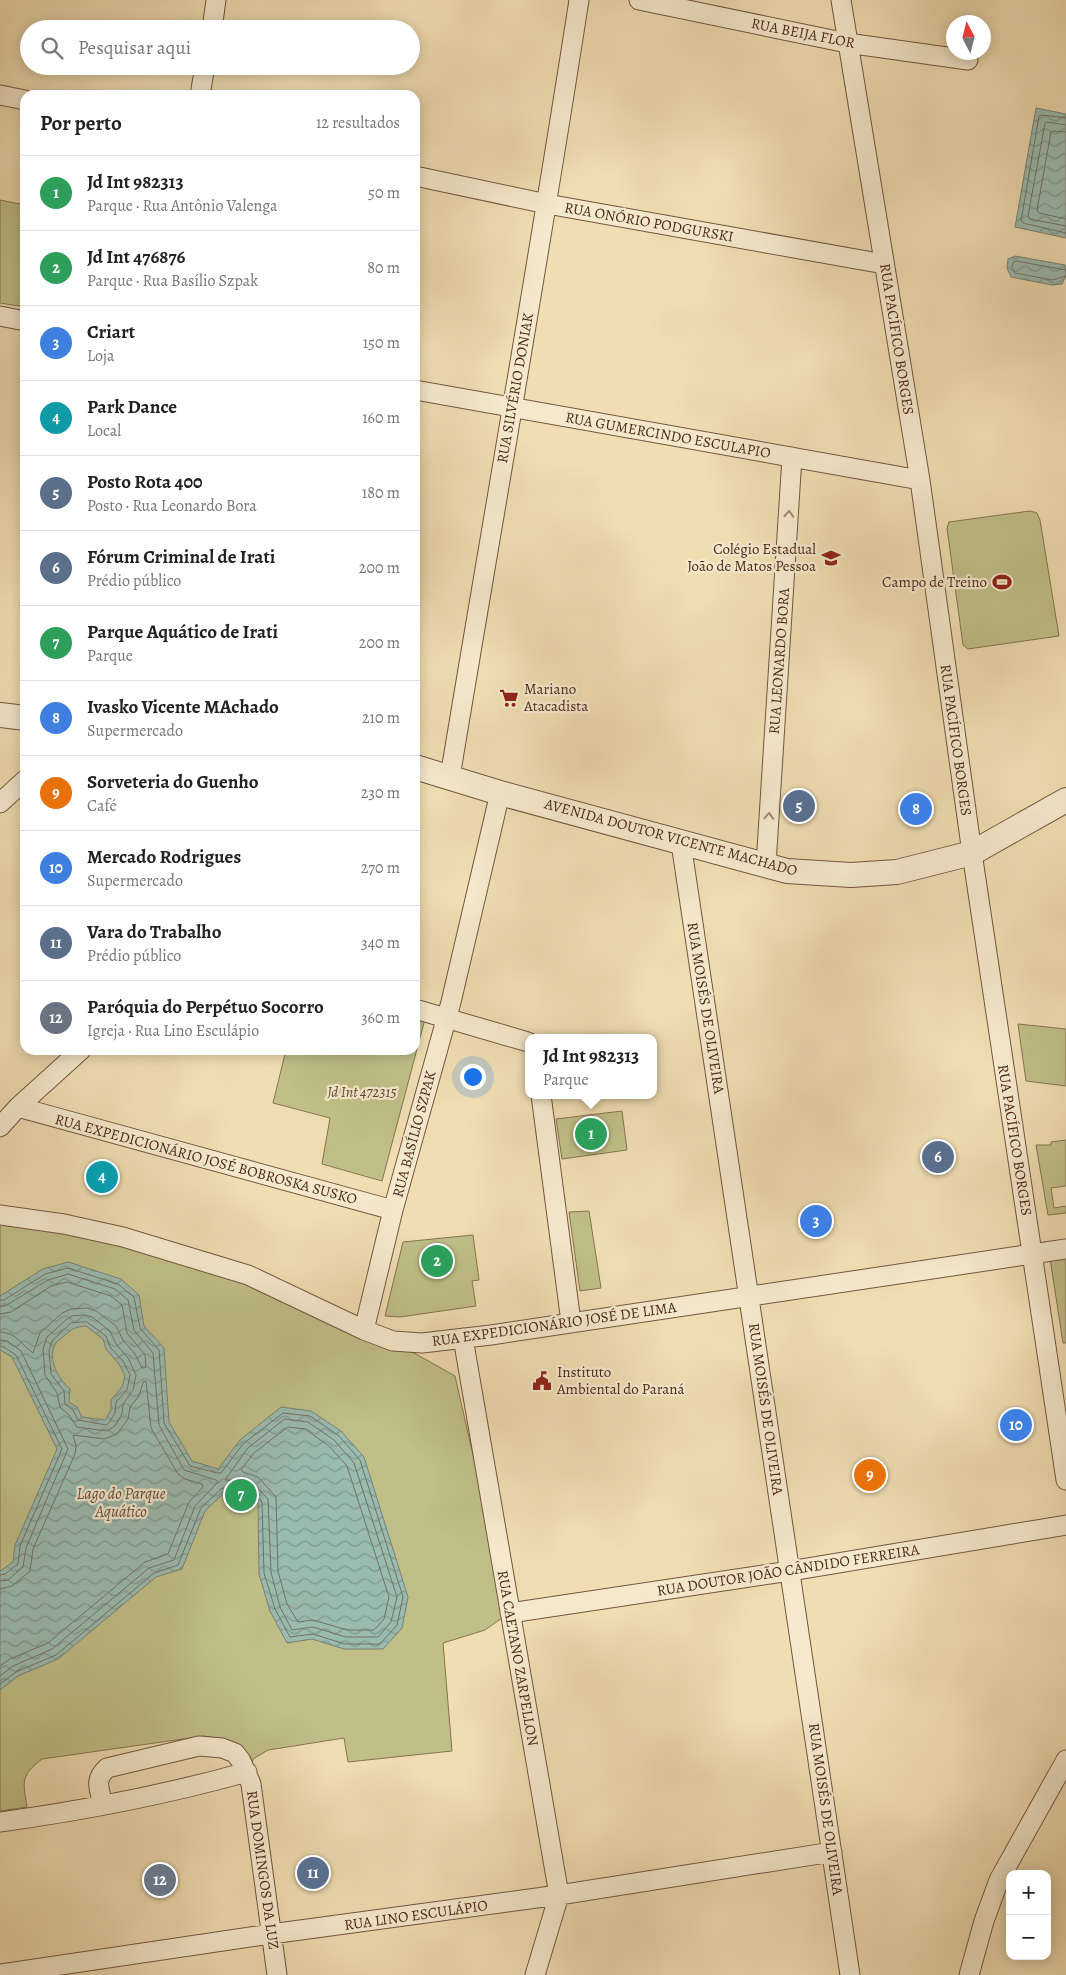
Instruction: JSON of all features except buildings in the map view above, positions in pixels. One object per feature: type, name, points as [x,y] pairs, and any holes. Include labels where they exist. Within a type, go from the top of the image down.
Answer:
[{"type":"street","points":[[213,20],[216,0]]},
{"type":"street","name":"RUA SILVÉRIO DONIAK","points":[[450,776],[547,204],[579,0]]},
{"type":"street","name":"RUA BEIJA FLOR","points":[[639,0],[847,43],[946,57]]},
{"type":"street","name":"RUA PACÍFICO BORGES","points":[[841,0],[920,480],[972,853],[1066,1480]]},
{"type":"street","points":[[201,90],[203,75]]},
{"type":"street","points":[[0,96],[20,99]]},
{"type":"street","name":"RUA ONÓRIO PODGURSKI","points":[[420,177],[547,204],[884,264]]},
{"type":"street","points":[[0,316],[20,320]]},
{"type":"street","name":"RUA GUMERCINDO ESCULAPIO","points":[[420,391],[920,480]]},
{"type":"street","name":"RUA LEONARDO BORA","points":[[766,865],[792,457]]},
{"type":"street","points":[[0,715],[20,717]]},
{"type":"street","name":"AVENIDA DOUTOR VICENTE MACHADO","points":[[420,767],[500,792],[787,871],[851,875],[897,872],[972,853],[1066,800]]},
{"type":"street","points":[[0,803],[20,785]]},
{"type":"street","name":"RUA BASÍLIO SZPAK","points":[[364,1330],[393,1210],[446,1019],[500,792]]},
{"type":"street","name":"RUA MOISÉS DE OLIVEIRA","points":[[682,843],[850,1975]]},
{"type":"street","points":[[420,1011],[525,1041]]},
{"type":"street","points":[[0,1127],[18,1107],[75,1055]]},
{"type":"street","points":[[541,1099],[571,1322]]},
{"type":"street","name":"RUA EXPEDICIONÁRIO JOSÉ BOBROSKA SUSKO","points":[[18,1107],[393,1210]]},
{"type":"street","name":"RUA EXPEDICIONÁRIO JOSÉ DE LIMA","points":[[0,1215],[64,1224],[124,1237],[248,1276],[364,1330],[393,1341],[422,1343],[750,1297],[1066,1249]]},
{"type":"street","name":"RUA CAETANO ZARPELLON","points":[[463,1338],[559,1895],[535,1975]]},
{"type":"street","name":"RUA DOUTOR JOÃO CÂNDIDO FERREIRA","points":[[510,1613],[790,1571],[1066,1525]]},
{"type":"street","name":"RUA DOMINGOS DA LUZ","points":[[103,1804],[98,1783],[100,1774],[107,1768],[199,1746],[222,1748],[235,1753],[247,1772],[251,1784],[277,1975]]},
{"type":"street","points":[[969,1975],[984,1922],[1000,1880],[1066,1760]]},
{"type":"street","points":[[0,1822],[199,1785],[247,1772]]},
{"type":"street","name":"RUA LINO ESCULÁPIO","points":[[0,1974],[271,1934],[559,1895],[832,1852]]},
{"type":"green space","points":[[0,200],[20,204],[20,306],[0,303]]},
{"type":"green space","name":"Campo de Treino","points":[[1030,511],[1037,513],[1040,520],[1059,636],[968,649],[963,645],[947,528],[949,522]]},
{"type":"green space","name":"Jd Int 472315","points":[[420,1018],[425,1019],[420,1038]]},
{"type":"green space","points":[[1018,1024],[1066,1029],[1066,1086],[1026,1081]]},
{"type":"green space","name":"Jd Int 472315","points":[[285,1055],[415,1055],[382,1181],[322,1164],[330,1118],[273,1103]]},
{"type":"green space","points":[[622,1111],[627,1150],[562,1159],[556,1119]]},
{"type":"green space","points":[[1066,1140],[1066,1186],[1051,1188],[1054,1208],[1066,1206],[1066,1213],[1048,1215],[1036,1145],[1051,1145],[1051,1142]]},
{"type":"green space","points":[[589,1211],[601,1288],[580,1291],[569,1212]]},
{"type":"green space","points":[[0,1223],[51,1228],[120,1243],[241,1282],[416,1354],[455,1376],[509,1613],[485,1630],[443,1643],[452,1751],[348,1762],[344,1738],[268,1750],[253,1759],[249,1781],[224,1739],[204,1736],[42,1759],[30,1770],[25,1780],[27,1807],[0,1811]]},
{"type":"green space","points":[[473,1235],[479,1280],[472,1281],[476,1306],[400,1317],[385,1316],[403,1242]]},
{"type":"green space","points":[[1066,1256],[1066,1343],[1063,1343],[1050,1258]]},
{"type":"water","points":[[1036,108],[1066,114],[1066,238],[1015,227]]},
{"type":"water","points":[[1015,256],[1065,265],[1066,276],[1062,284],[1052,285],[1011,277],[1007,268],[1008,259]]},
{"type":"water","name":"Lago do Parque Aquático","points":[[68,1262],[121,1279],[139,1295],[144,1326],[164,1348],[169,1422],[192,1461],[218,1469],[240,1440],[281,1407],[311,1411],[341,1431],[364,1457],[408,1597],[402,1628],[383,1649],[344,1649],[312,1639],[287,1643],[270,1611],[259,1574],[258,1504],[246,1491],[224,1493],[205,1511],[182,1569],[156,1577],[58,1659],[18,1676],[0,1690],[0,1571],[13,1562],[15,1545],[57,1449],[12,1357],[0,1350],[0,1296],[43,1269]],"holes":[[[86,1326],[103,1339],[106,1349],[119,1364],[125,1376],[122,1387],[111,1400],[111,1410],[105,1420],[82,1417],[77,1407],[69,1402],[70,1389],[58,1374],[52,1355],[57,1342],[77,1327]]]},
{"type":"place","name":"Colégio Estadual João de Matos Pessoa","points":[[831,558]]},
{"type":"place","name":"Campo de Treino","points":[[1002,582]]},
{"type":"place","name":"Mariano Atacadista","points":[[509,698]]},
{"type":"place","name":"Posto Rota 400","points":[[799,806]]},
{"type":"place","name":"Ivasko Vicente MAchado","points":[[916,809]]},
{"type":"place","name":"Jd Int 982313","points":[[591,1134]]},
{"type":"place","name":"Fórum Criminal de Irati","points":[[938,1157]]},
{"type":"place","name":"Park Dance","points":[[102,1177]]},
{"type":"place","name":"Criart","points":[[816,1221]]},
{"type":"place","name":"Jd Int 476876","points":[[437,1261]]},
{"type":"place","name":"Instituto Ambiental do Paraná","points":[[542,1381]]},
{"type":"place","name":"Mercado Rodrigues","points":[[1016,1425]]},
{"type":"place","name":"Sorveteria do Guenho","points":[[870,1475]]},
{"type":"place","name":"Parque Aquático de Irati","points":[[241,1495]]},
{"type":"place","name":"Vara do Trabalho","points":[[313,1873]]},
{"type":"place","name":"Paróquia do Perpétuo Socorro","points":[[160,1880]]}]
